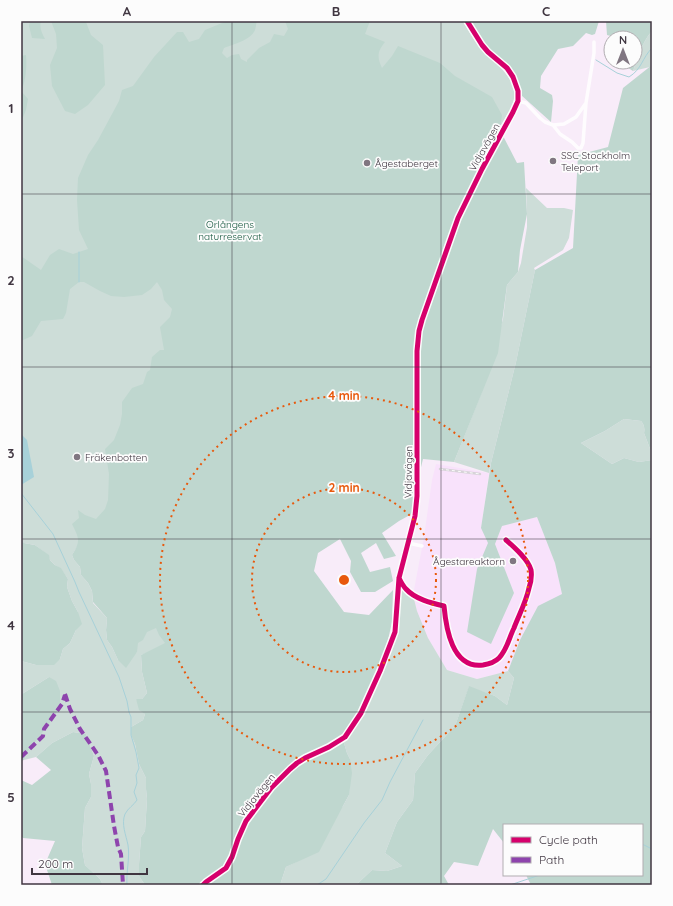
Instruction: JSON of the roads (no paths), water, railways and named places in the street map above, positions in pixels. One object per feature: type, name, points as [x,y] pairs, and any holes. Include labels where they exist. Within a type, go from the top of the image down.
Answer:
[{"type":"street","points":[[467,21],[482,45],[507,68],[513,77],[518,91],[518,101],[526,103],[545,122],[553,125],[564,124],[576,117],[586,102]]},
{"type":"street","points":[[553,125],[560,134],[578,148],[581,148],[586,102],[594,53],[594,42]]},
{"type":"street","name":"Vidjavägen","points":[[203,885],[226,868],[232,857],[246,821],[271,788],[297,763],[345,737],[361,713],[380,671],[395,632],[399,578],[416,516],[417,351],[419,330],[458,218],[482,168],[518,101]]},
{"type":"street","points":[[399,578],[405,588],[413,595],[431,603],[444,606],[448,633],[455,651],[463,660],[479,666],[486,665],[498,659],[506,648],[532,577],[531,569],[528,564],[517,550],[506,540]]},
{"type":"street","points":[[408,543],[422,546]]},
{"type":"water","points":[[21,434],[27,440],[34,477],[21,485]]},
{"type":"waterway","points":[[596,60],[617,73],[629,77],[637,70],[652,48]]},
{"type":"waterway","points":[[79,252],[79,282]]},
{"type":"waterway","points":[[21,493],[53,534],[119,677],[127,701],[131,717],[131,735],[139,768],[136,775],[137,783],[134,792],[137,800],[126,812],[124,818],[124,830],[128,845],[127,885]]},
{"type":"waterway","points":[[317,885],[326,879],[364,823],[382,800],[423,720]]},
{"type":"waterway","points":[[643,844],[652,849]]},
{"type":"waterway","points":[[510,885],[537,876]]},
{"type":"railway","points":[[440,469],[480,474]]},
{"type":"place","name":"SSC Stockholm Teleport","points":[[553,161]]},
{"type":"place","name":"Ågestaberget","points":[[367,163]]},
{"type":"place","name":"Fräkenbotten","points":[[77,457]]},
{"type":"place","name":"Ågestareaktorn","points":[[513,561]]},
{"type":"park label","name":"Orlångens naturreservat","points":[[230,230]]}]
